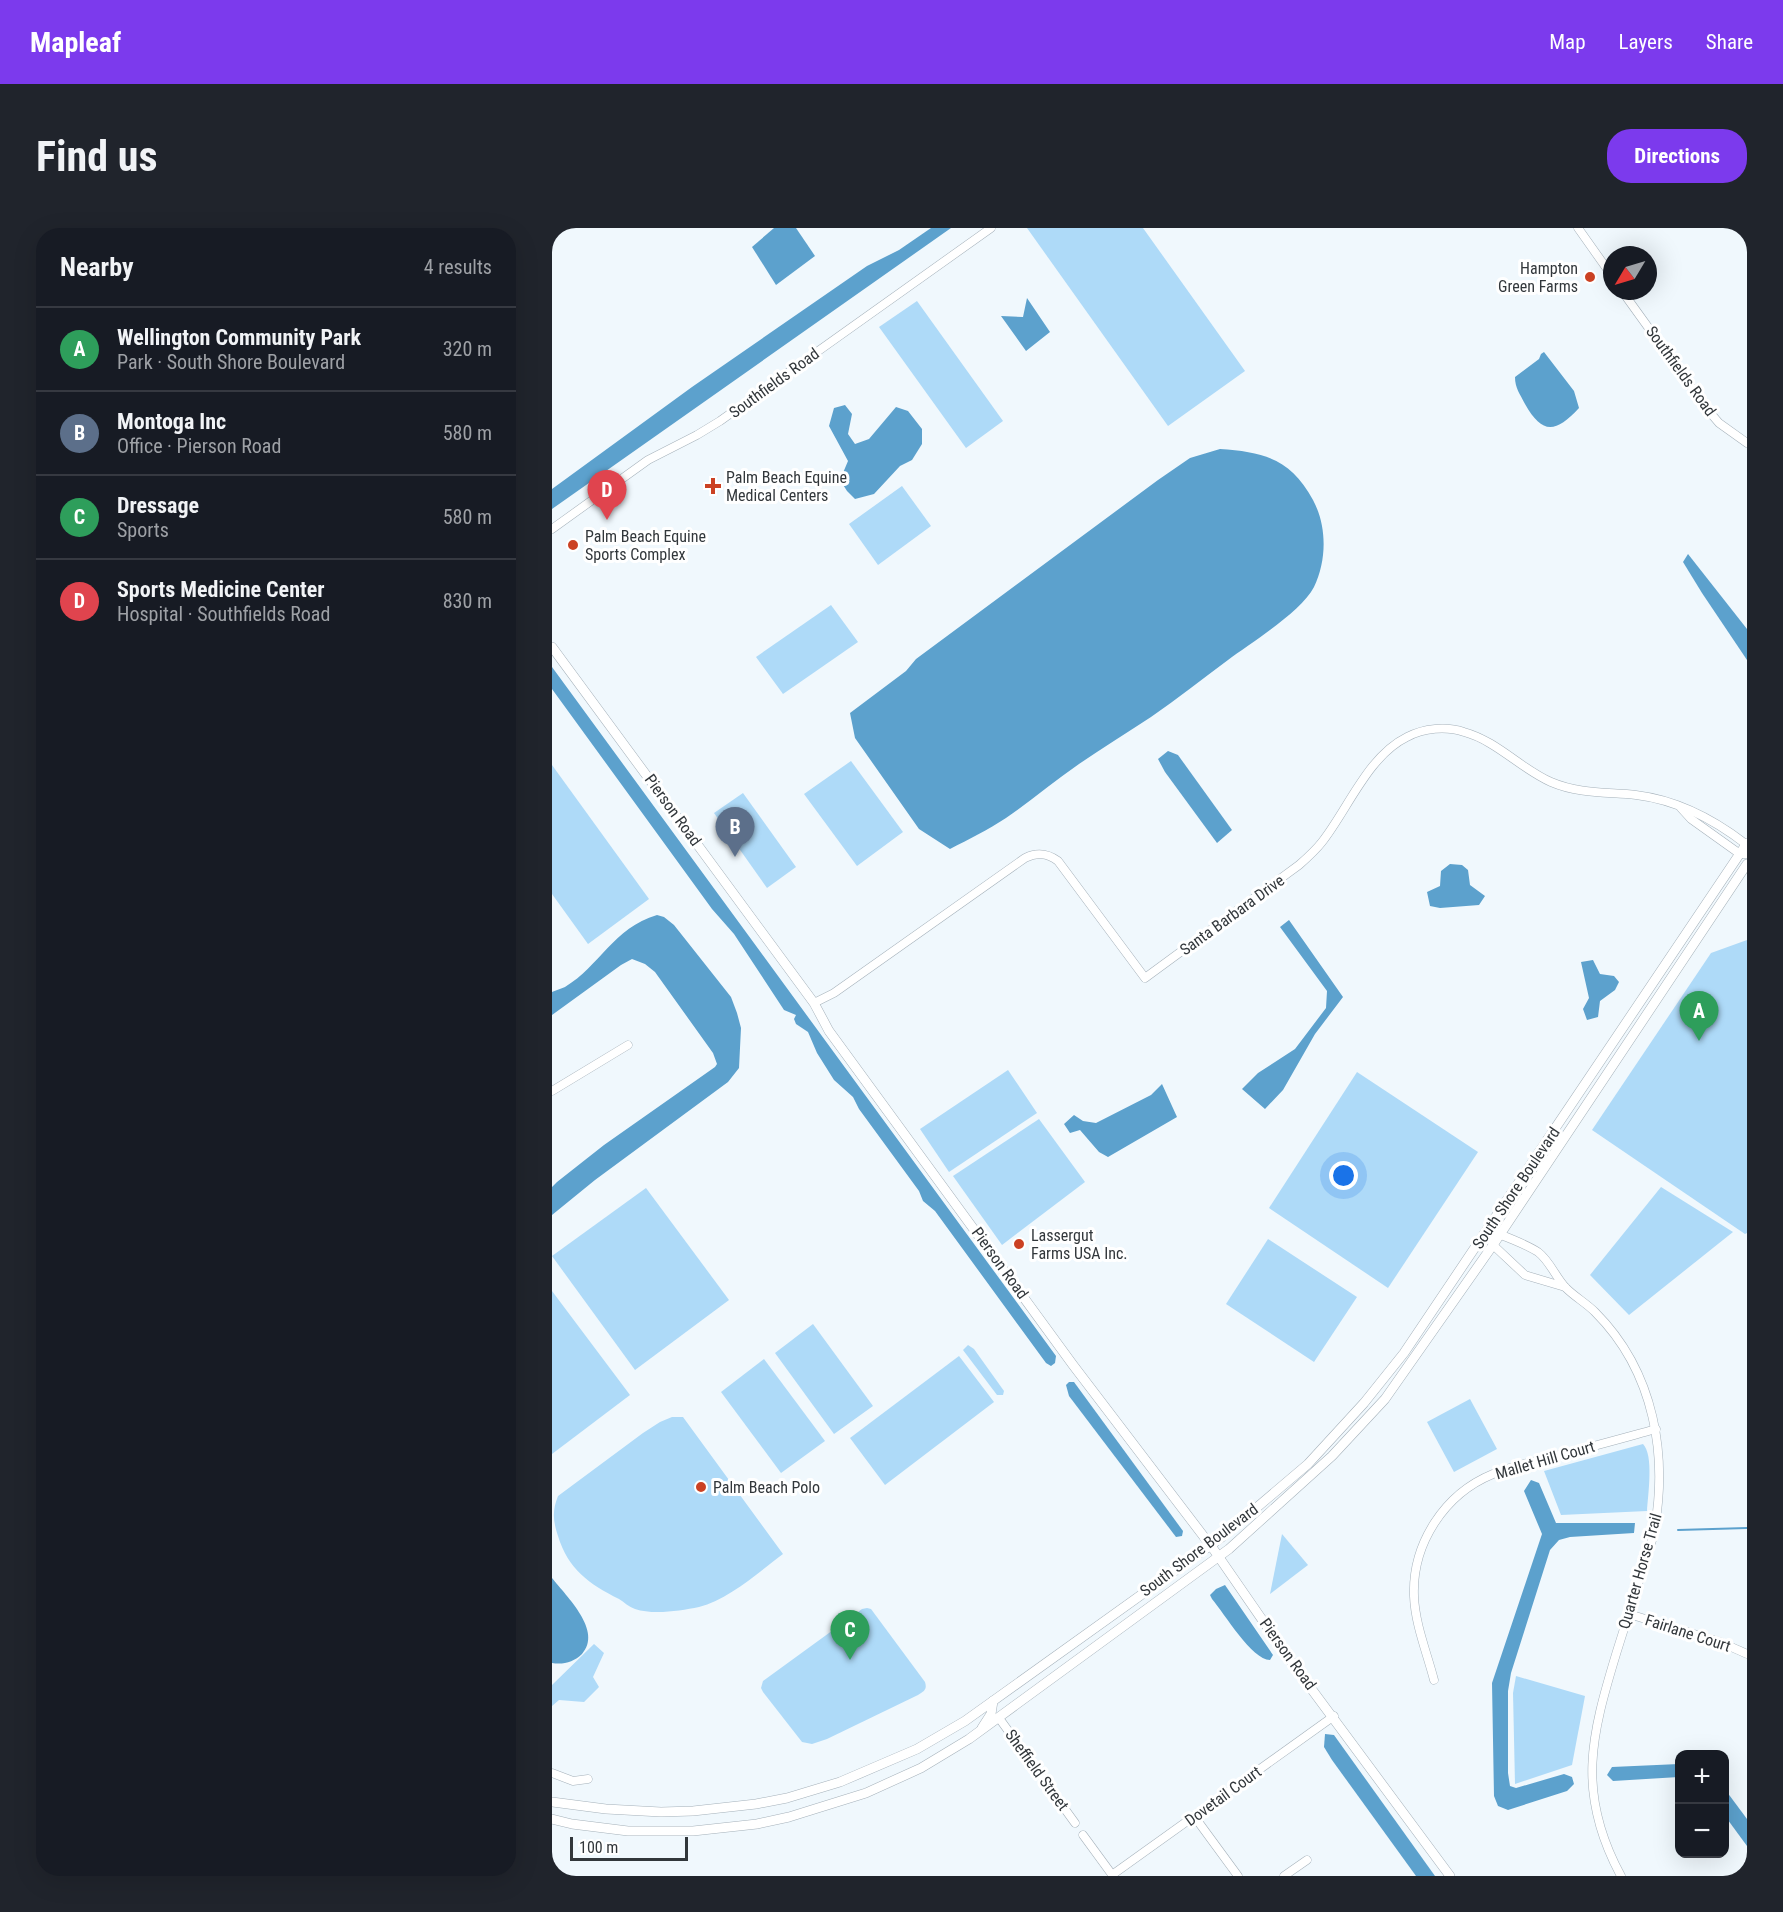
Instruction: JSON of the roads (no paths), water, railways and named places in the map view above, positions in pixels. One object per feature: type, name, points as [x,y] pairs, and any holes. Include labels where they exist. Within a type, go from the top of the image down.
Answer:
[{"type":"street","name":"Southfields Road","points":[[552,529],[648,460],[704,432],[726,417],[991,228]]},
{"type":"street","points":[[1578,228],[1603,263]]},
{"type":"street","name":"Southfields Road","points":[[1629,300],[1707,409],[1719,423],[1747,443]]},
{"type":"street","name":"Pierson Road","points":[[552,647],[814,1003],[829,1031],[1073,1365],[1219,1556],[1290,1660],[1334,1716],[1450,1876]]},
{"type":"street","name":"Santa Barbara Drive","points":[[814,1003],[834,993],[1025,858],[1036,854],[1048,855],[1058,861],[1145,978],[1299,865],[1322,843],[1384,753],[1398,741],[1421,731],[1445,729],[1471,734],[1534,773],[1561,786],[1583,792],[1648,797],[1696,811],[1747,844]]},
{"type":"street","name":"Santa Barbara Drive","points":[[1682,808],[1691,819],[1743,854]]},
{"type":"street","name":"South Shore Boulevard","points":[[552,1802],[606,1809],[661,1812],[724,1809],[787,1798],[840,1782],[892,1761],[938,1738],[1210,1545],[1308,1464],[1364,1403],[1404,1353],[1743,854],[1747,844]]},
{"type":"street","name":"South Shore Boulevard","points":[[552,1819],[604,1829],[660,1832],[725,1828],[767,1822],[820,1809],[866,1793],[921,1768],[979,1732],[1249,1533],[1332,1456],[1399,1380],[1501,1234],[1747,864]]},
{"type":"street","points":[[552,1091],[628,1045]]},
{"type":"street","name":"Quarter Horse Trail","points":[[1488,1231],[1501,1234],[1539,1253],[1566,1288],[1594,1311],[1619,1342],[1642,1384],[1656,1429],[1660,1474],[1658,1514],[1598,1716],[1593,1745],[1592,1768],[1598,1820],[1605,1842],[1621,1876]]},
{"type":"street","name":"Quarter Horse Trail","points":[[1488,1231],[1493,1245],[1525,1275],[1566,1288]]},
{"type":"street","name":"Mallet Hill Court","points":[[1434,1680],[1416,1614],[1415,1580],[1420,1552],[1429,1531],[1442,1512],[1467,1488],[1492,1474],[1656,1429]]},
{"type":"street","name":"Fairlane Court","points":[[1629,1614],[1720,1642],[1747,1654]]},
{"type":"street","points":[[999,1718],[1000,1705],[1009,1689]]},
{"type":"street","points":[[979,1732],[991,1714],[993,1701]]},
{"type":"street","name":"Dovetail Court","points":[[1112,1876],[1334,1716]]},
{"type":"street","name":"Sheffield Street","points":[[999,1718],[1075,1823]]},
{"type":"street","points":[[552,1773],[573,1781],[588,1779]]},
{"type":"street","points":[[1194,1816],[1238,1876]]},
{"type":"street","points":[[1083,1835],[1112,1876]]},
{"type":"street","points":[[1284,1876],[1307,1860]]},
{"type":"waterway","points":[[1678,1530],[1747,1528]]},
{"type":"place","name":"Hampton Green Farms","points":[[1590,277]]},
{"type":"place","name":"Palm Beach Equine Medical Centers","points":[[713,486]]},
{"type":"place","name":"Sports Medicine Center","points":[[607,520]]},
{"type":"place","name":"Palm Beach Equine Sports Complex","points":[[573,545]]},
{"type":"place","name":"Montoga Inc","points":[[735,857]]},
{"type":"place","name":"Wellington Community Park","points":[[1699,1041]]},
{"type":"place","name":"Lassergut Farms USA Inc.","points":[[1019,1244]]},
{"type":"place","name":"Palm Beach Polo","points":[[701,1487]]},
{"type":"place","name":"Dressage","points":[[850,1660]]}]
